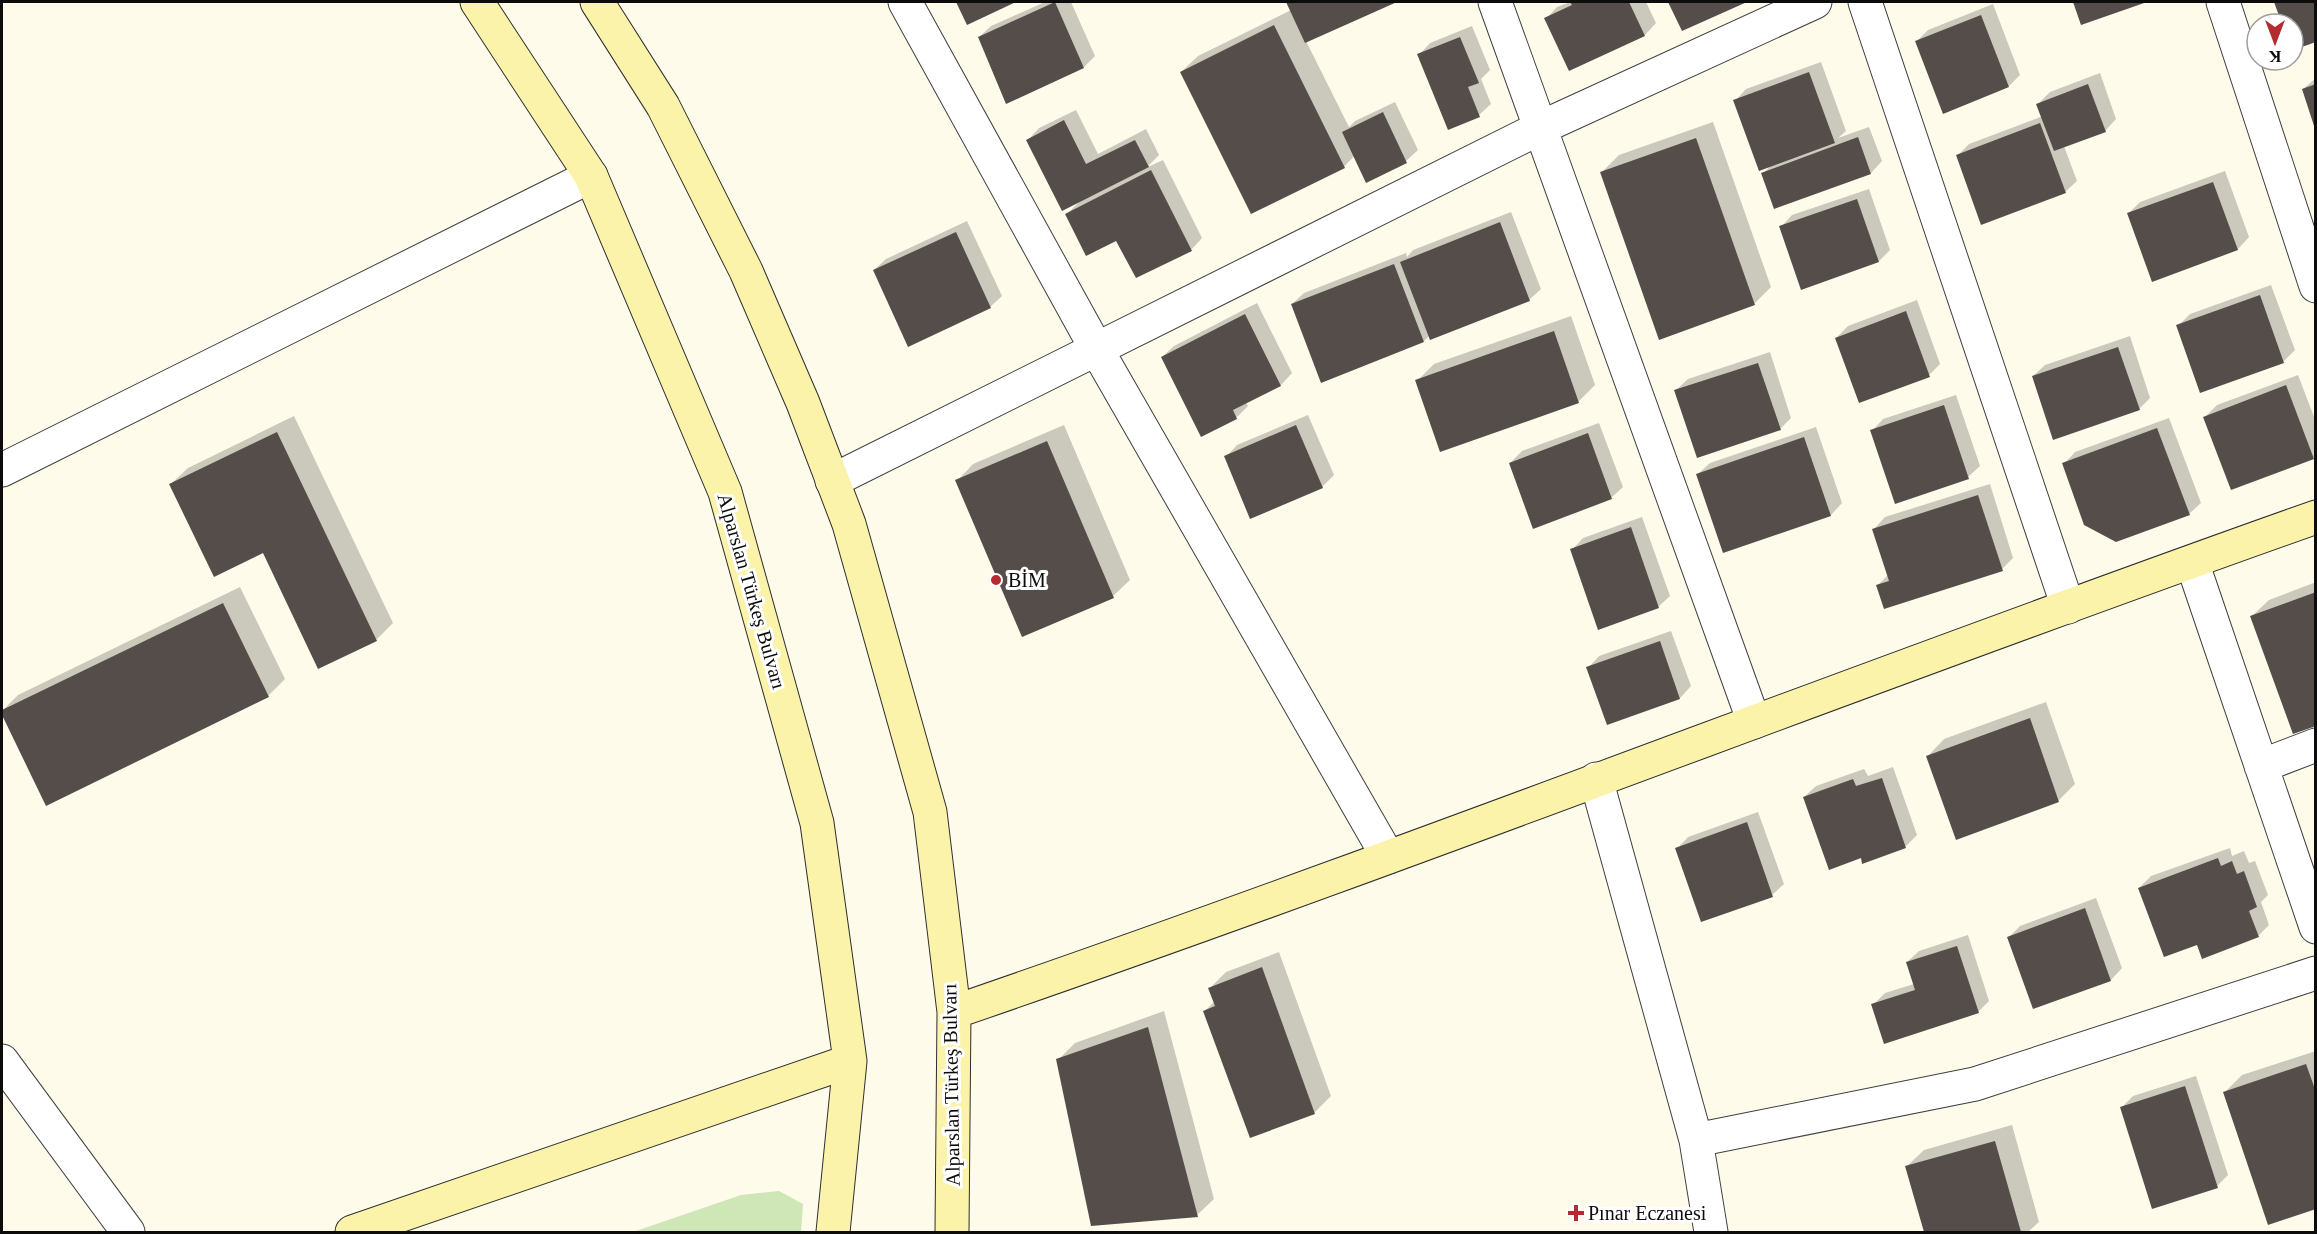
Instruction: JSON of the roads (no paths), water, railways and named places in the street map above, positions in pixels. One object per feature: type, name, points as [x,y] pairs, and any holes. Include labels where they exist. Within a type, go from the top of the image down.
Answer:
[{"type":"main road","name":"Alparslan Türkeş Bulvarı","points":[[477,2],[591,176],[725,492],[817,823],[850,1061],[833,1233]]},
{"type":"main road","name":"Alparslan Türkeş Bulvarı","points":[[597,2],[663,106],[746,271],[803,404],[849,524],[930,812],[954,1012],[952,1233]]},
{"type":"main road","points":[[954,1012],[1168,938],[1596,779],[2316,517]]},
{"type":"main road","points":[[352,1233],[850,1061]]},
{"type":"street","points":[[905,2],[1097,350],[1388,857]]},
{"type":"street","points":[[1495,2],[1754,722]]},
{"type":"street","points":[[832,481],[1540,128],[1815,2]]},
{"type":"street","points":[[1865,2],[2068,607]]},
{"type":"street","points":[[2223,2],[2316,286]]},
{"type":"street","points":[[2,470],[591,176]]},
{"type":"street","points":[[2192,561],[2316,927]]},
{"type":"street","points":[[2261,766],[2316,745]]},
{"type":"street","points":[[1596,779],[1696,1140],[1712,1233]]},
{"type":"street","points":[[1696,1140],[1975,1084],[2316,973]]},
{"type":"street","points":[[2,1061],[128,1233]]},
{"type":"place","name":"BİM","points":[[996,580]]},
{"type":"place","name":"Pınar Eczanesi","points":[[1576,1213]]}]
